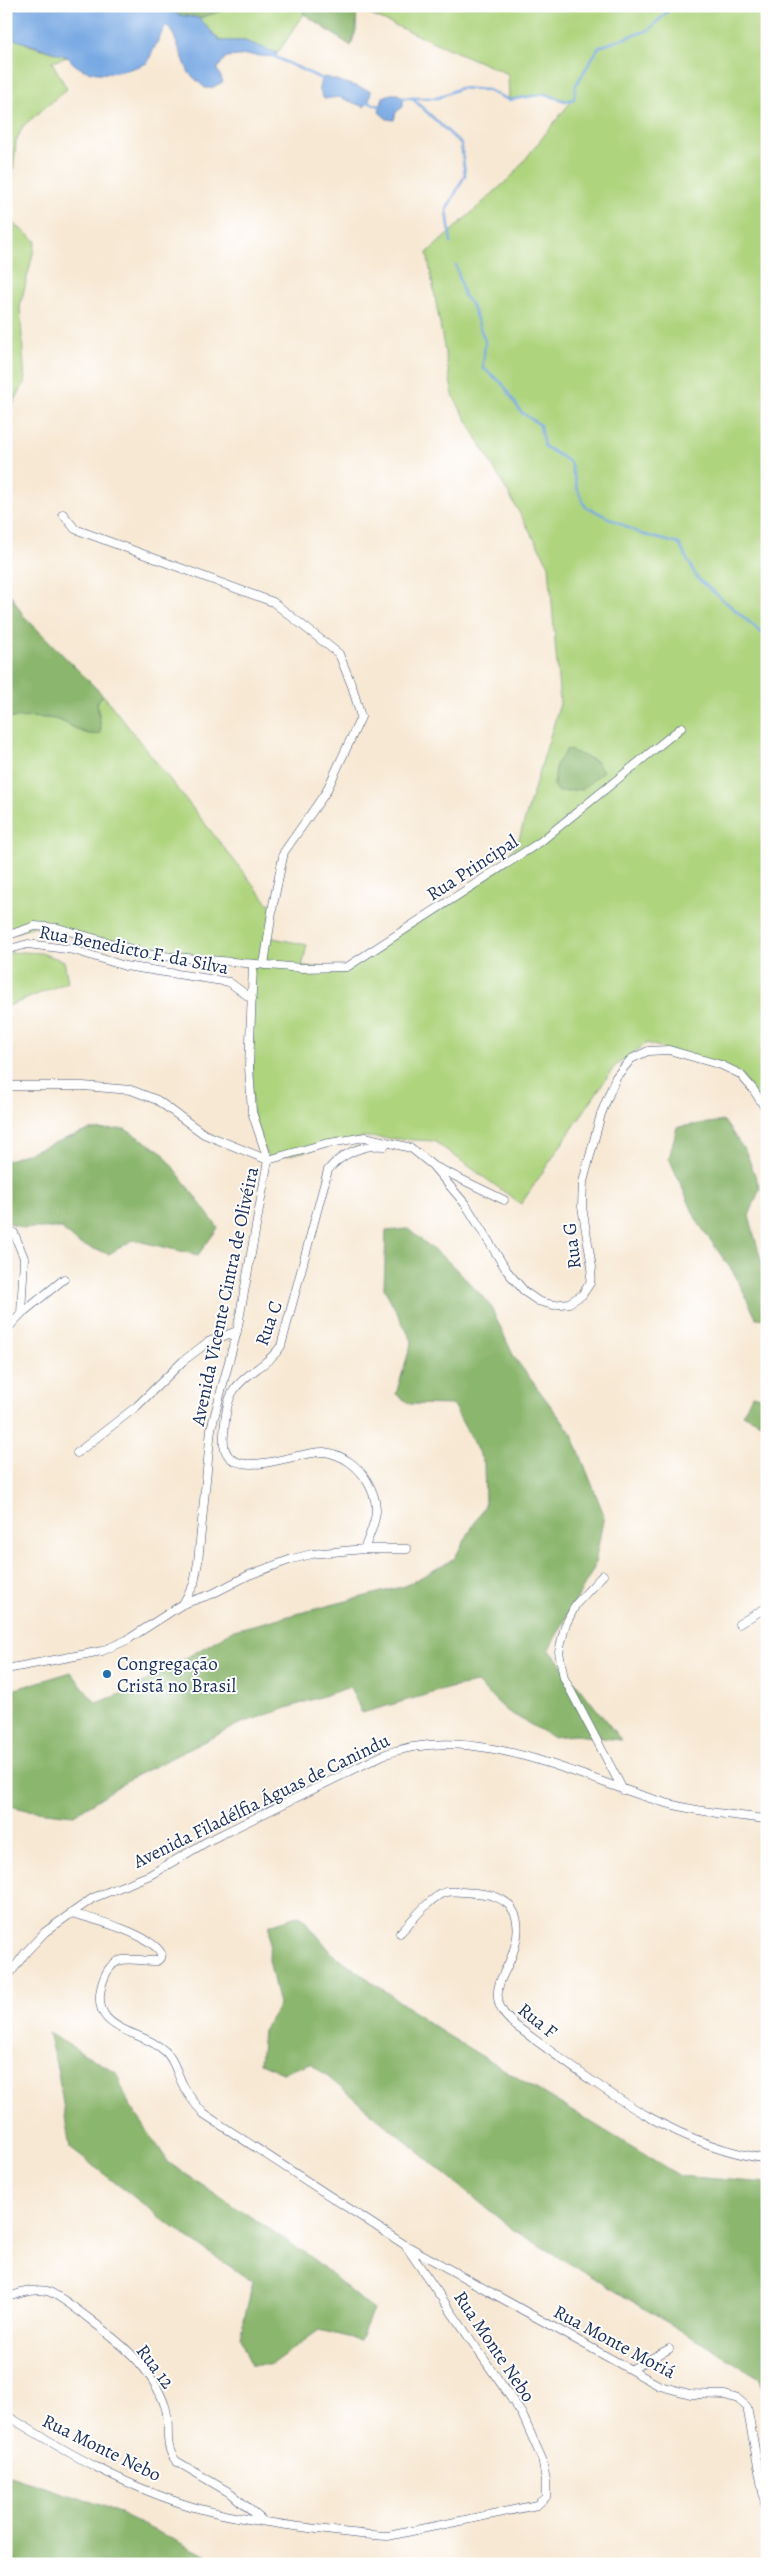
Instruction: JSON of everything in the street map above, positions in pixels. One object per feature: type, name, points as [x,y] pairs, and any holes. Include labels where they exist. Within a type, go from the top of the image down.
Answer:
[{"type":"street","points":[[63,514],[76,530],[273,602],[339,654],[352,686],[361,717],[326,792],[284,852],[273,905],[264,965]]},
{"type":"street","name":"Rua Principal","points":[[6,936],[35,926],[58,928],[152,955],[253,965],[302,968],[347,967],[540,842],[682,727]]},
{"type":"street","name":"Rua Benedicto F. da Silva","points":[[6,950],[28,944],[74,950],[125,966],[229,982],[252,999]]},
{"type":"street","name":"Avenida Vicente Cintra de Olivéira","points":[[183,1604],[192,1589],[197,1569],[204,1519],[212,1429],[237,1331],[268,1160],[252,1112],[248,1067],[253,965]]},
{"type":"street","name":"Rua G","points":[[268,1160],[324,1144],[365,1137],[411,1148],[432,1165],[466,1205],[507,1271],[525,1292],[538,1301],[553,1305],[569,1303],[582,1295],[590,1283],[592,1267],[582,1207],[583,1182],[601,1114],[616,1077],[630,1059],[648,1051],[669,1050],[721,1064],[740,1074],[753,1089],[767,1111]]},
{"type":"street","points":[[6,1086],[82,1086],[131,1090],[157,1100],[204,1134],[268,1160]]},
{"type":"street","name":"Rua C","points":[[364,1549],[375,1519],[377,1501],[361,1472],[345,1459],[326,1452],[308,1452],[264,1464],[247,1465],[234,1461],[228,1454],[223,1438],[226,1410],[233,1390],[274,1358],[281,1346],[328,1170],[336,1161],[353,1150],[378,1145],[411,1148]]},
{"type":"street","points":[[432,1165],[504,1200]]},
{"type":"street","points":[[6,1230],[14,1233],[24,1258],[21,1314]]},
{"type":"street","points":[[6,1330],[21,1314],[64,1279]]},
{"type":"street","points":[[78,1453],[136,1406],[183,1361],[208,1342],[237,1331]]},
{"type":"street","points":[[6,1669],[102,1651],[127,1640],[183,1604],[212,1594],[249,1575],[292,1559],[312,1554],[364,1549],[407,1549]]},
{"type":"street","points":[[603,1575],[576,1604],[565,1626],[559,1652],[564,1678],[623,1790]]},
{"type":"street","points":[[739,1624],[767,1607]]},
{"type":"street","name":"Avenida Filadélfia Águas de Canindu","points":[[6,1979],[26,1952],[45,1932],[93,1898],[150,1875],[208,1841],[406,1746],[440,1743],[470,1746],[528,1758],[596,1778],[623,1790],[706,1813],[767,1818]]},
{"type":"street","name":"Rua F","points":[[400,1933],[436,1896],[446,1892],[491,1895],[505,1900],[514,1911],[517,1927],[511,1958],[499,1983],[500,2008],[506,2016],[591,2080],[651,2120],[715,2148],[748,2157],[767,2159]]},
{"type":"street","name":"Rua Monte Nebo","points":[[6,2415],[64,2451],[103,2471],[171,2499],[231,2516],[367,2536],[388,2536],[531,2507],[538,2505],[546,2497],[547,2486],[542,2459],[518,2406],[405,2245],[204,2114],[194,2103],[166,2052],[109,2021],[101,2006],[100,1989],[106,1973],[114,1963],[122,1959],[157,1961],[161,1953],[148,1942],[105,1922],[71,1913]]},
{"type":"street","name":"Rua Monte Moriá","points":[[405,2245],[674,2391],[725,2395],[738,2398],[747,2407],[767,2514]]},
{"type":"street","name":"Rua 12","points":[[6,2297],[36,2289],[49,2292],[69,2303],[132,2356],[158,2389],[166,2408],[167,2443],[170,2454],[176,2461],[232,2494],[263,2520]]},
{"type":"street","points":[[632,2369],[669,2349]]},
{"type":"green space","points":[[150,6],[227,6],[227,9],[199,18],[179,15],[166,8]]},
{"type":"green space","points":[[227,6],[303,6],[304,14],[275,57],[245,41],[220,41],[199,18],[227,9]]},
{"type":"green space","points":[[303,6],[357,6],[356,30],[351,46],[304,14]]},
{"type":"green space","points":[[357,6],[767,6],[767,1114],[740,1074],[647,1043],[614,1067],[521,1204],[434,1141],[365,1137],[268,1160],[252,1112],[253,965],[152,955],[35,926],[6,936],[6,718],[36,717],[54,719],[87,733],[99,734],[101,729],[97,702],[103,695],[267,902],[273,905],[268,937],[307,945],[302,967],[347,967],[498,869],[518,842],[560,704],[549,565],[453,396],[427,253],[512,176],[573,99],[565,101],[545,94],[509,100],[508,74],[359,10]]},
{"type":"green space","points":[[6,33],[29,45],[68,57],[52,62],[67,89],[23,126],[16,141],[9,220],[36,241],[20,307],[25,382],[6,417]]},
{"type":"green space","points":[[6,587],[23,615],[103,695],[97,702],[101,729],[99,734],[87,733],[54,719],[36,717],[6,718]]},
{"type":"green space","points":[[567,749],[596,761],[603,771],[583,789],[559,792],[554,786],[556,765]]},
{"type":"green space","points":[[6,953],[41,953],[64,961],[68,982],[6,1007]]},
{"type":"green space","points":[[724,1121],[746,1152],[760,1188],[749,1216],[767,1282],[767,1319],[756,1318],[735,1275],[697,1221],[669,1158],[677,1127]]},
{"type":"green space","points":[[125,1129],[162,1152],[218,1228],[198,1255],[133,1240],[109,1254],[79,1244],[61,1228],[23,1228],[6,1222],[6,1161],[89,1130]]},
{"type":"green space","points":[[408,1229],[449,1262],[489,1303],[514,1357],[572,1434],[604,1515],[594,1568],[549,1649],[621,1740],[575,1735],[552,1737],[507,1711],[477,1683],[450,1688],[362,1713],[350,1687],[239,1724],[131,1778],[74,1815],[27,1810],[6,1805],[6,1692],[71,1672],[96,1703],[129,1691],[234,1630],[405,1586],[454,1559],[485,1505],[484,1463],[453,1405],[410,1404],[396,1394],[412,1341],[384,1288],[386,1231]]},
{"type":"green space","points":[[752,1395],[767,1399],[767,1426],[743,1414]]},
{"type":"green space","points":[[300,1915],[332,1953],[442,2032],[680,2176],[767,2183],[767,2410],[760,2378],[512,2229],[311,2063],[283,2073],[260,2063],[263,2031],[279,2005],[269,1960],[270,1925]]},
{"type":"green space","points":[[48,2033],[116,2072],[128,2102],[169,2163],[310,2256],[373,2310],[360,2340],[319,2330],[270,2365],[251,2365],[240,2337],[253,2282],[185,2236],[70,2148],[58,2072]]},
{"type":"green space","points":[[6,2475],[101,2505],[208,2556],[212,2564],[6,2564]]},
{"type":"water","points":[[6,6],[166,8],[179,15],[199,18],[220,41],[245,41],[277,53],[275,57],[249,55],[226,57],[217,69],[223,82],[211,88],[205,88],[189,73],[171,29],[166,24],[147,63],[127,70],[94,73],[75,65],[68,57],[11,38],[6,33]]},
{"type":"water","points":[[326,77],[371,91],[369,102],[364,107],[339,97],[324,99],[319,89],[321,78]]},
{"type":"water","points":[[398,94],[403,98],[403,107],[396,112],[394,120],[387,119],[379,112],[383,97]]},
{"type":"waterway","points":[[401,98],[437,98],[460,88],[487,90],[509,100],[545,94],[565,101],[574,99],[576,85],[599,47],[649,30],[673,6]]},
{"type":"waterway","points":[[164,24],[174,30]]},
{"type":"waterway","points":[[273,56],[322,79]]},
{"type":"waterway","points":[[412,98],[461,144],[465,175],[447,209],[451,243]]},
{"type":"waterway","points":[[367,102],[383,107]]},
{"type":"waterway","points":[[456,265],[464,296],[471,304],[485,341],[483,368],[502,383],[521,412],[540,425],[544,446],[570,462],[577,488],[585,506],[641,534],[679,544],[697,578],[767,637]]},
{"type":"place","name":"Congregação Cristã no Brasil","points":[[107,1674]]}]
